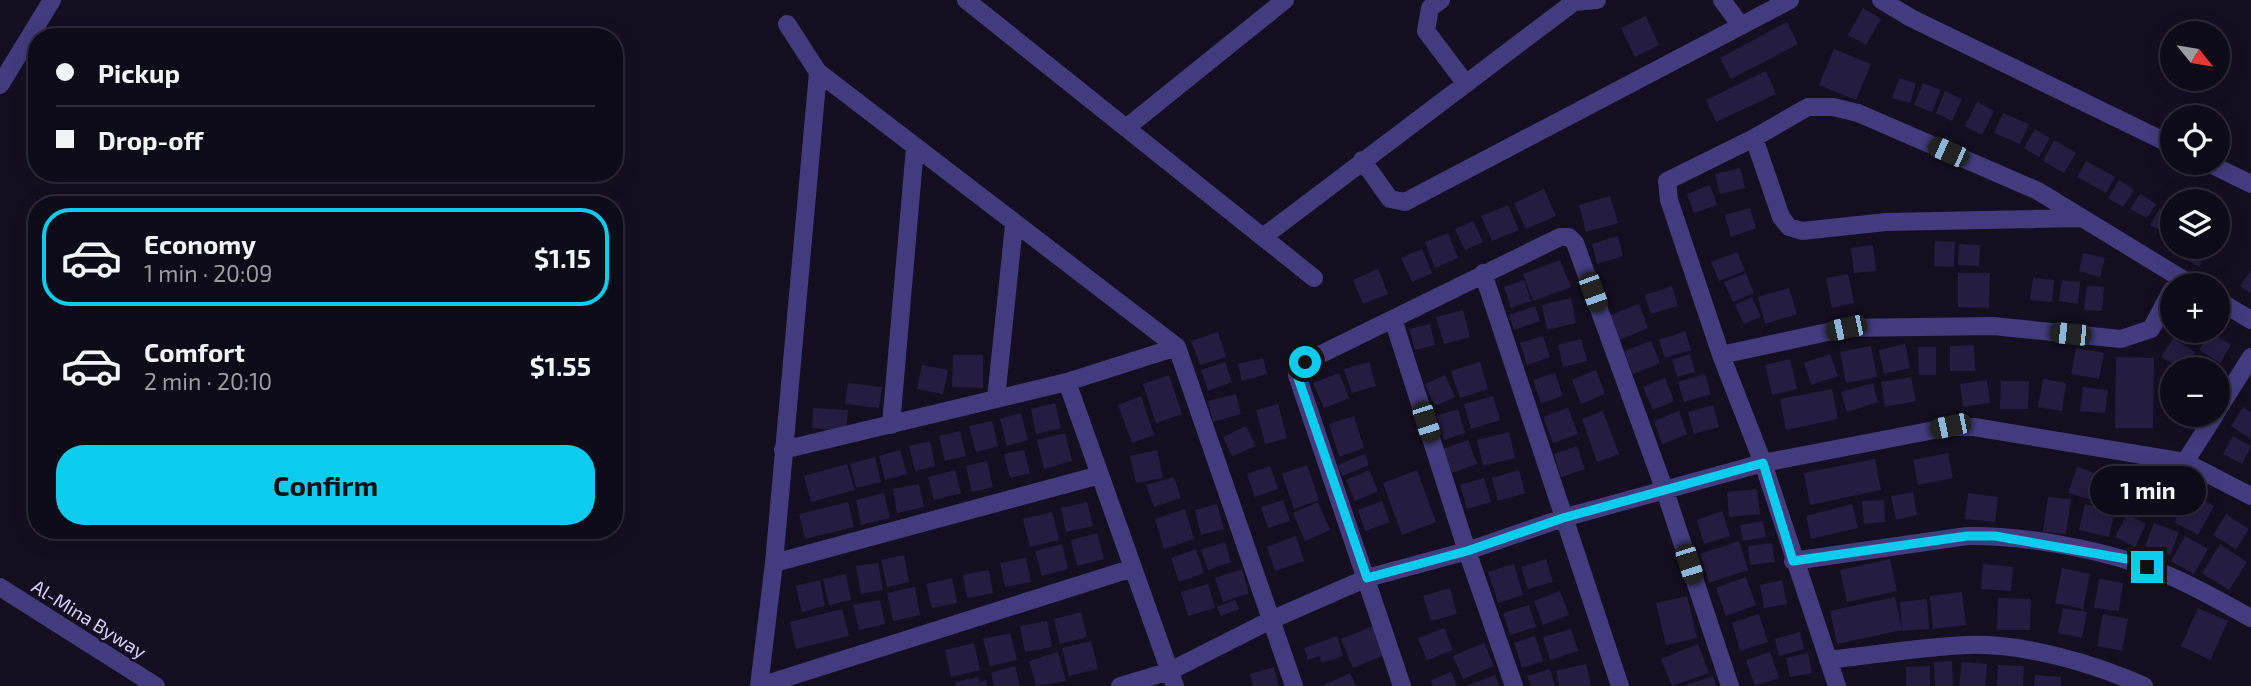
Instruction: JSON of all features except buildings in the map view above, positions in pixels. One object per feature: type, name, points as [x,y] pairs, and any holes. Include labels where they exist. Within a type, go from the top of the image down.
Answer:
[{"type":"street","points":[[35,28],[52,0]]},
{"type":"street","points":[[966,0],[1314,278]]},
{"type":"street","points":[[1126,128],[1285,0]]},
{"type":"street","points":[[1441,0],[1430,8],[1426,31],[1466,84]]},
{"type":"street","points":[[1263,237],[1574,2],[1597,0]]},
{"type":"street","points":[[1722,0],[1741,26]]},
{"type":"street","points":[[1362,160],[1390,199],[1405,202],[1790,0]]},
{"type":"street","points":[[1881,0],[1911,18],[2160,139]]},
{"type":"street","points":[[787,24],[818,72],[1014,225],[1177,347],[1294,686]]},
{"type":"street","points":[[0,85],[28,39]]},
{"type":"street","points":[[818,72],[774,563],[759,686],[1133,568]]},
{"type":"street","points":[[1837,686],[1793,561],[1763,463],[1721,355],[1669,200],[1667,181],[1754,138],[1808,107],[1833,107],[1858,113],[2038,191],[2162,273]]},
{"type":"street","points":[[1754,138],[1781,217],[1789,227],[1801,231],[1886,222],[2080,218]]},
{"type":"street","points":[[891,425],[915,147]]},
{"type":"street","points":[[2230,174],[2251,184]]},
{"type":"street","points":[[996,399],[1014,225]]},
{"type":"street","points":[[1402,686],[1297,375],[1305,362],[1483,273],[1560,237],[1569,237],[1575,243],[1665,491],[1730,686]]},
{"type":"street","points":[[1483,273],[1620,686]]},
{"type":"street","points":[[2230,308],[2251,320]]},
{"type":"street","points":[[1721,355],[1846,328],[1993,326],[2121,339],[2151,329],[2160,315]]},
{"type":"street","points":[[1393,319],[1467,551],[1514,686]]},
{"type":"street","points":[[783,450],[1067,382],[1177,347]]},
{"type":"street","points":[[2230,391],[2251,357]]},
{"type":"street","points":[[1067,382],[1172,678]]},
{"type":"street","points":[[1120,686],[1172,678],[1271,620],[1367,578],[1467,551],[1563,518],[1763,463],[1950,426],[1974,427],[2185,462],[2251,496]]},
{"type":"street","points":[[2185,462],[2207,427]]},
{"type":"street","points":[[774,563],[1100,475]]},
{"type":"street","points":[[1793,561],[1967,536],[1995,536],[2127,559],[2168,574],[2251,618]]},
{"type":"street","name":"Al-Mina Byway","points":[[0,587],[156,686]]},
{"type":"street","points":[[1828,660],[1970,645],[2045,654],[2119,675],[2144,686]]},
{"type":"route","points":[[1305,362],[1297,375],[1367,578],[1467,551],[1563,518],[1763,463],[1793,561],[1967,536],[1995,536],[2127,559],[2147,567]]}]
